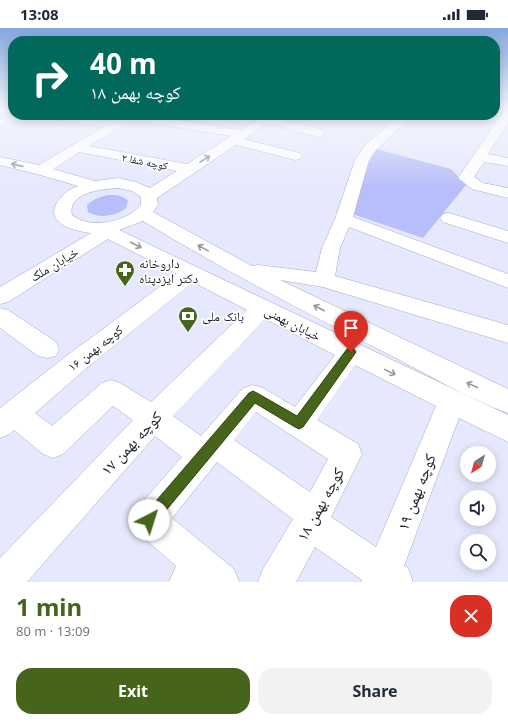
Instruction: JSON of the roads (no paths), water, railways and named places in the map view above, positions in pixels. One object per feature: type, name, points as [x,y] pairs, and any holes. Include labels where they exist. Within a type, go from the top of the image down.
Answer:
[{"type":"street","points":[[41,170],[99,135]]},
{"type":"street","points":[[227,135],[238,137],[295,156]]},
{"type":"street","points":[[95,186],[72,196],[62,209],[63,215],[67,221],[76,225],[104,230],[129,221],[146,204],[189,169],[241,135]]},
{"type":"street","points":[[324,280],[331,248],[344,219],[362,160],[371,147],[385,135]]},
{"type":"street","points":[[508,139],[493,136],[466,178],[478,186],[508,193]]},
{"type":"street","name":"کوچه شفا ۲","points":[[78,148],[189,169]]},
{"type":"street","points":[[479,157],[508,162]]},
{"type":"street","points":[[0,161],[41,170],[95,186]]},
{"type":"street","points":[[0,174],[27,182]]},
{"type":"street","name":"خیابان بهمنی","points":[[95,186],[113,183],[129,184],[145,191],[146,204],[175,233],[241,269],[508,401]]},
{"type":"street","points":[[54,190],[72,196]]},
{"type":"street","points":[[449,218],[508,237]]},
{"type":"street","points":[[344,219],[508,281]]},
{"type":"street","name":"خیابان بهمنی","points":[[104,230],[508,429]]},
{"type":"street","name":"خیابان ملک","points":[[5,288],[69,255],[104,230]]},
{"type":"street","points":[[241,269],[324,280],[508,334]]},
{"type":"street","name":"کوچه بهمن ۱۶","points":[[7,419],[74,364],[191,273]]},
{"type":"street","name":"کوچه بهمن ۱۷","points":[[3,582],[153,418],[263,308]]},
{"type":"street","points":[[0,316],[47,349]]},
{"type":"street","points":[[299,423],[351,352]]},
{"type":"street","points":[[7,419],[53,444],[111,390],[153,418],[209,449],[312,519],[387,579]]},
{"type":"street","name":"کوچه بهمن ۱۸","points":[[203,576],[149,520],[253,396],[347,454],[276,582]]},
{"type":"street","name":"کوچه بهمن ۱۹","points":[[387,579],[451,402]]},
{"type":"place","name":"داروخانه دکتر ایزدپناه","points":[[125,287]]},
{"type":"place","name":"بانک ملی","points":[[188,333]]}]
